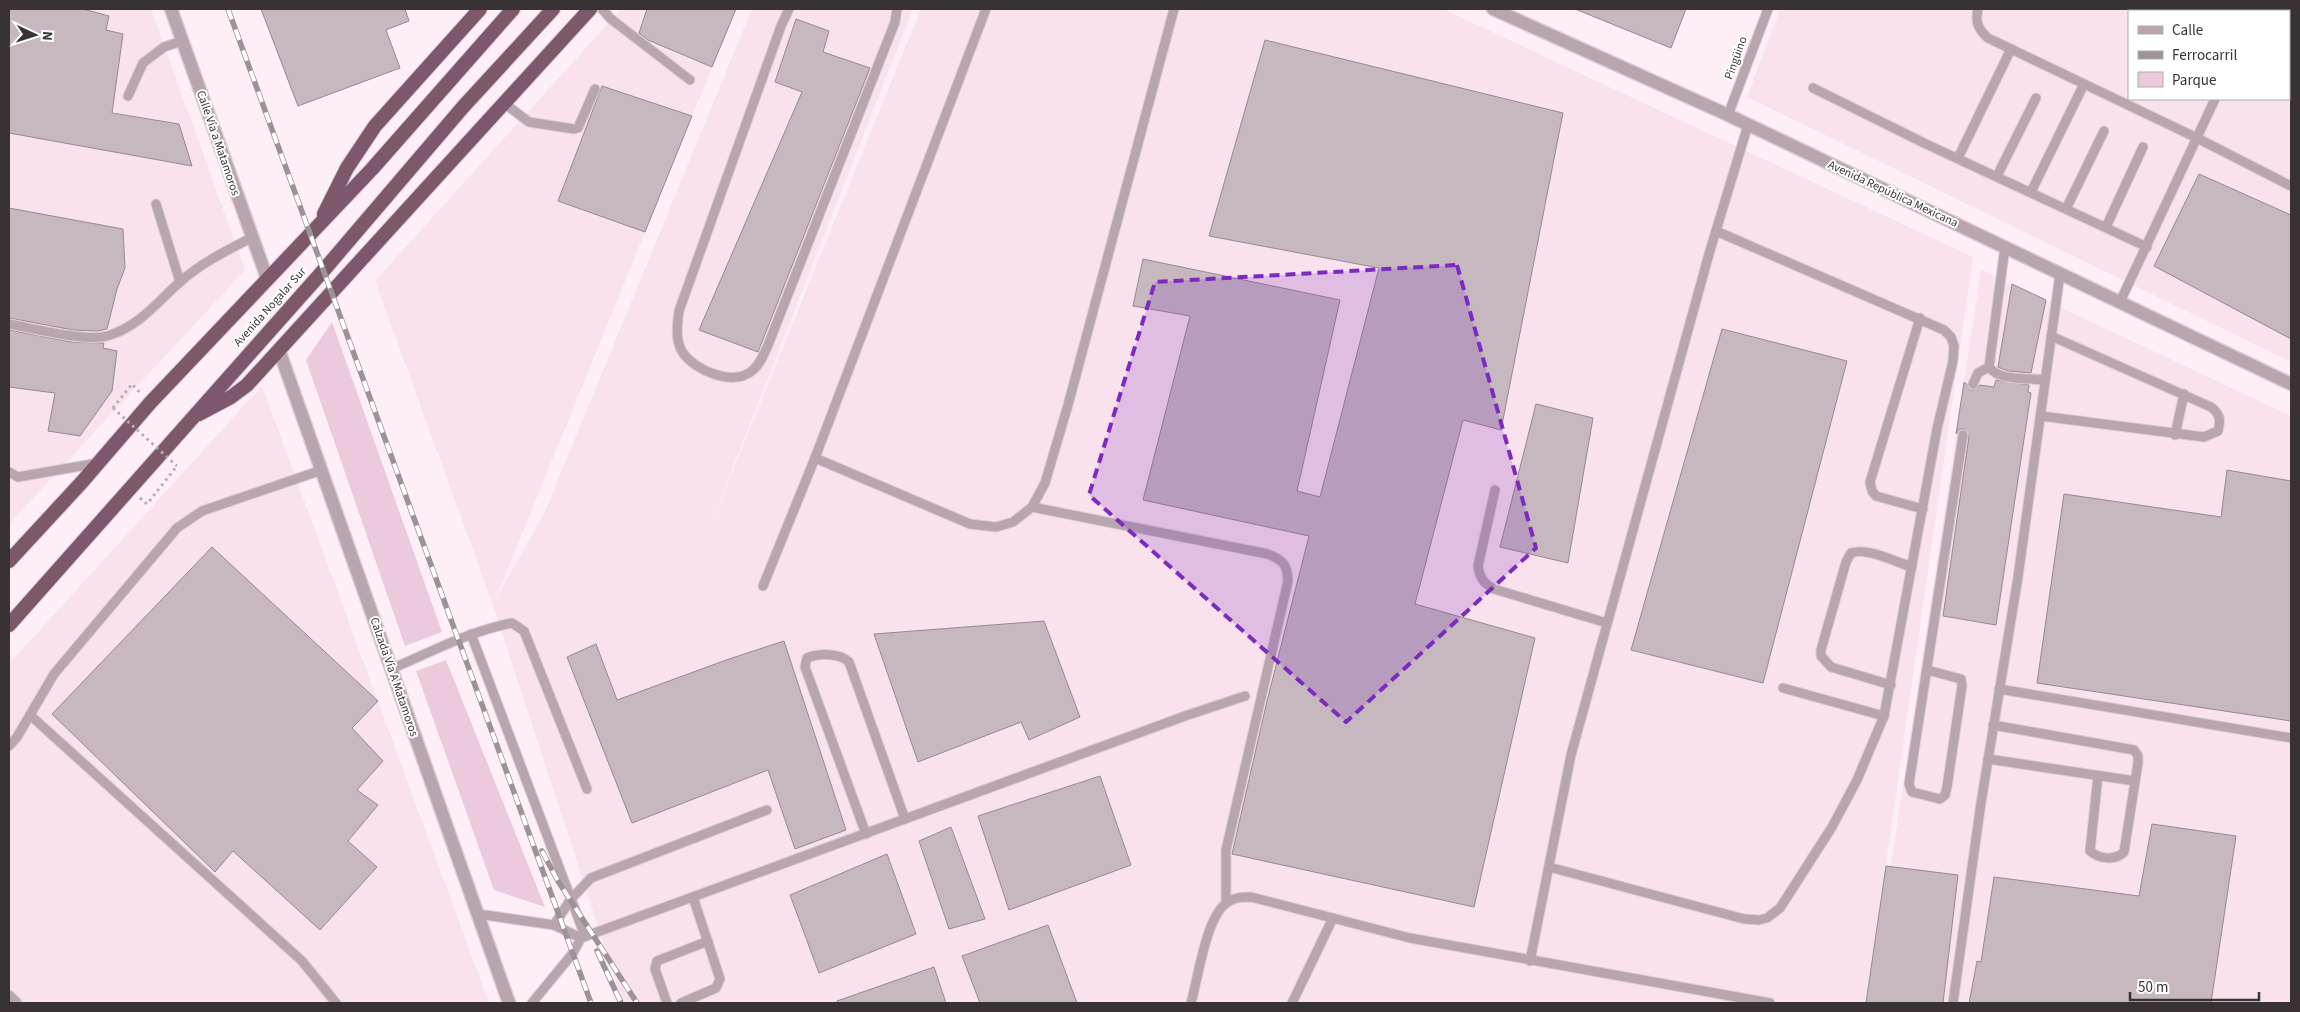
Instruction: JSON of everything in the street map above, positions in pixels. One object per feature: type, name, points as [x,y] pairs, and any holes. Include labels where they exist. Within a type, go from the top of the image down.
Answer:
[{"type":"highway","points":[[318,226],[347,168],[374,126],[480,9]]},
{"type":"highway","name":"Avenida Nogalar Sur","points":[[9,561],[150,404],[372,169],[514,9]]},
{"type":"highway","name":"Avenida Nogalar Sur","points":[[9,626],[323,271],[463,107],[553,9]]},
{"type":"highway","points":[[193,416],[232,397],[247,385],[590,9]]},
{"type":"street","name":"Calle Vía a Matamoros","points":[[171,9],[251,238],[267,278]]},
{"type":"street","name":"Avenida República Mexicana","points":[[1493,9],[1728,115],[2291,384]]},
{"type":"street","name":"Calzada Vía A Matamoros","points":[[280,350],[509,1003]]},
{"type":"street","points":[[9,997],[15,1003]]},
{"type":"lane","points":[[602,9],[611,19],[690,80]]},
{"type":"lane","points":[[789,9],[781,26],[678,311],[677,333],[682,352],[700,367],[726,377],[737,377],[752,371],[770,340],[895,22],[897,9]]},
{"type":"lane","points":[[763,586],[815,458],[986,9]]},
{"type":"lane","points":[[815,458],[970,524],[996,527],[1014,522],[1032,507],[1045,483],[1068,405],[1174,9]]},
{"type":"lane","name":"Pingüino","points":[[1728,115],[1768,9]]},
{"type":"lane","points":[[1978,9],[1976,17],[1978,29],[1988,38],[2197,138],[2291,186]]},
{"type":"lane","points":[[128,96],[143,63],[164,47],[182,41]]},
{"type":"lane","points":[[1958,158],[2011,50]]},
{"type":"lane","points":[[2031,192],[2084,84]]},
{"type":"lane","points":[[1813,88],[2147,247]]},
{"type":"lane","points":[[504,103],[529,122],[574,129],[578,128],[595,89]]},
{"type":"lane","points":[[1997,176],[2036,98]]},
{"type":"lane","points":[[2120,302],[2215,100]]},
{"type":"lane","points":[[1530,961],[1571,755],[1716,231],[1748,125]]},
{"type":"lane","points":[[2066,209],[2104,131]]},
{"type":"lane","points":[[2106,227],[2143,147]]},
{"type":"lane","points":[[156,204],[180,282]]},
{"type":"lane","points":[[1549,867],[1744,919],[1759,920],[1767,918],[1780,908],[1832,826],[1857,780],[1884,716],[1937,429],[1953,361],[1954,346],[1951,337],[1944,330],[1920,318],[1716,231]]},
{"type":"lane","points":[[9,324],[90,337],[106,336],[138,322],[203,263],[251,238]]},
{"type":"lane","points":[[2005,247],[1989,366],[1993,372],[2001,375],[2045,380]]},
{"type":"lane","points":[[1952,1003],[2041,416],[2060,274]]},
{"type":"lane","points":[[1920,318],[1870,482],[1872,491],[1876,496],[1923,509]]},
{"type":"lane","points":[[2041,416],[2175,435],[2204,437],[2218,431],[2220,424],[2220,417],[2211,407],[2051,336]]},
{"type":"lane","points":[[1973,384],[1978,373],[1989,366]]},
{"type":"lane","points":[[2175,435],[2184,394]]},
{"type":"lane","points":[[1927,670],[1955,676],[1961,679],[1962,686],[1947,787],[1945,795],[1940,798],[1912,792],[1909,784],[1963,435]]},
{"type":"lane","points":[[9,472],[18,477],[98,463]]},
{"type":"lane","points":[[9,746],[17,737],[54,674],[177,528],[202,511],[322,470]]},
{"type":"lane","points":[[1496,490],[1478,566],[1484,584],[1494,589],[1607,623]]},
{"type":"lane","points":[[1032,507],[1268,554],[1279,559],[1287,567],[1288,581],[1226,850],[1226,903]]},
{"type":"lane","points":[[1891,685],[1831,666],[1821,656],[1821,650],[1846,562],[1851,553],[1858,551],[1866,552],[1912,568]]},
{"type":"lane","points":[[391,668],[490,627],[512,623],[524,631],[587,789]]},
{"type":"lane","points":[[472,634],[571,898],[583,937]]},
{"type":"lane","points":[[866,834],[805,666],[807,658],[813,656],[839,656],[845,657],[849,662],[905,819]]},
{"type":"lane","points":[[1783,688],[1884,716]]},
{"type":"lane","points":[[1999,689],[2291,738]]},
{"type":"lane","points":[[532,1003],[573,953],[583,937],[1185,716],[1245,696]]},
{"type":"lane","points":[[30,715],[302,961],[336,1003]]},
{"type":"lane","points":[[1993,725],[2134,750],[2138,756],[2138,762],[2124,852],[2119,857],[2111,858],[2095,855],[2090,850],[2098,776]]},
{"type":"lane","points":[[1988,758],[2135,782]]},
{"type":"lane","points":[[554,925],[571,898],[591,878],[767,810]]},
{"type":"lane","points":[[681,1003],[716,988],[720,979],[692,897]]},
{"type":"lane","points":[[1191,1003],[1208,936],[1216,914],[1226,903],[1238,897],[1251,897],[1410,938],[1770,1003]]},
{"type":"lane","points":[[478,914],[554,925],[583,937]]},
{"type":"lane","points":[[1292,1003],[1334,918]]},
{"type":"lane","points":[[667,1003],[655,969],[657,961],[708,941]]},
{"type":"path","points":[[129,490],[146,504],[177,466],[113,408],[132,384],[150,404]]},
{"type":"highlighted area","points":[[1457,265],[1536,548],[1346,722],[1089,495],[1155,282]]},
{"type":"shaded area","points":[[9,9],[151,9],[245,270],[9,524]]},
{"type":"shaded area","points":[[621,9],[736,9],[495,600],[544,514],[752,9],[913,9],[702,546],[921,9],[1443,9],[1973,257],[1866,1003],[623,1003],[493,605],[375,281]]},
{"type":"shaded area","points":[[1780,9],[2291,9],[2291,362],[1747,97]]},
{"type":"shaded area","points":[[1981,270],[2291,416],[2291,1003],[1870,1003]]},
{"type":"shaded area","points":[[262,386],[489,1003],[9,1003],[9,664]]},
{"type":"green space","points":[[332,322],[442,632],[405,646],[306,360]]},
{"type":"green space","points":[[446,660],[545,907],[494,890],[416,671]]},
{"type":"building","points":[[9,9],[83,9],[109,16],[106,30],[123,34],[112,113],[179,124],[192,166],[9,133]]},
{"type":"building","points":[[261,9],[405,9],[409,21],[386,30],[400,68],[298,106]]},
{"type":"building","points":[[647,9],[736,9],[712,67],[648,40],[639,33]]},
{"type":"building","points":[[1575,9],[1686,9],[1671,48]]},
{"type":"building","points":[[796,19],[829,31],[823,52],[870,68],[758,352],[699,330],[802,92],[775,82]]},
{"type":"building","points":[[1265,40],[1563,113],[1501,430],[1463,420],[1415,604],[1535,638],[1474,907],[1232,854],[1267,701],[1309,536],[1143,500],[1190,316],[1133,306],[1143,259],[1340,300],[1297,491],[1320,497],[1379,268],[1209,236]]},
{"type":"building","points":[[602,86],[692,116],[645,232],[558,201]]},
{"type":"building","points":[[2199,174],[2291,215],[2291,339],[2154,266]]},
{"type":"building","points":[[9,208],[123,229],[125,268],[117,289],[107,329],[97,331],[73,330],[9,318]]},
{"type":"building","points":[[2012,284],[2046,300],[2031,373],[2008,371],[1998,367]]},
{"type":"building","points":[[1722,329],[1847,361],[1763,683],[1631,650]]},
{"type":"building","points":[[9,330],[72,342],[104,343],[103,348],[117,351],[112,391],[80,436],[48,431],[55,393],[9,387]]},
{"type":"building","points":[[1996,380],[2029,385],[2028,392],[2031,393],[1996,625],[1943,616],[1969,436],[1964,429],[1960,429],[1956,434],[1964,382],[1973,390],[1980,385],[1994,387]]},
{"type":"building","points":[[1536,404],[1593,418],[1568,563],[1500,547]]},
{"type":"building","points":[[2227,470],[2291,481],[2291,721],[2037,683],[2064,494],[2221,517]]},
{"type":"building","points":[[212,547],[378,701],[352,728],[383,761],[357,790],[378,805],[348,841],[377,867],[320,930],[233,851],[215,872],[52,714]]},
{"type":"building","points":[[1044,621],[1080,717],[1029,740],[1021,722],[918,762],[874,634]]},
{"type":"building","points":[[784,641],[846,830],[795,849],[768,770],[632,823],[567,657],[596,644],[617,700]]},
{"type":"building","points":[[1100,776],[1131,865],[1009,910],[978,816]]},
{"type":"building","points":[[2152,824],[2236,836],[2211,1003],[1969,1003],[1977,961],[1981,962],[1994,877],[2139,896]]},
{"type":"building","points":[[951,827],[985,919],[949,929],[919,841]]},
{"type":"building","points":[[887,854],[916,934],[819,973],[790,895]]},
{"type":"building","points":[[1886,866],[1958,875],[1943,1003],[1866,1003]]},
{"type":"building","points":[[1048,925],[1077,1003],[980,1003],[962,956]]},
{"type":"building","points":[[934,967],[946,1003],[837,1003],[837,1001]]},
{"type":"railway","points":[[228,9],[591,1003]]},
{"type":"railway","points":[[542,851],[558,881],[637,1003]]},
{"type":"railway","points":[[597,951],[621,1003]]}]
